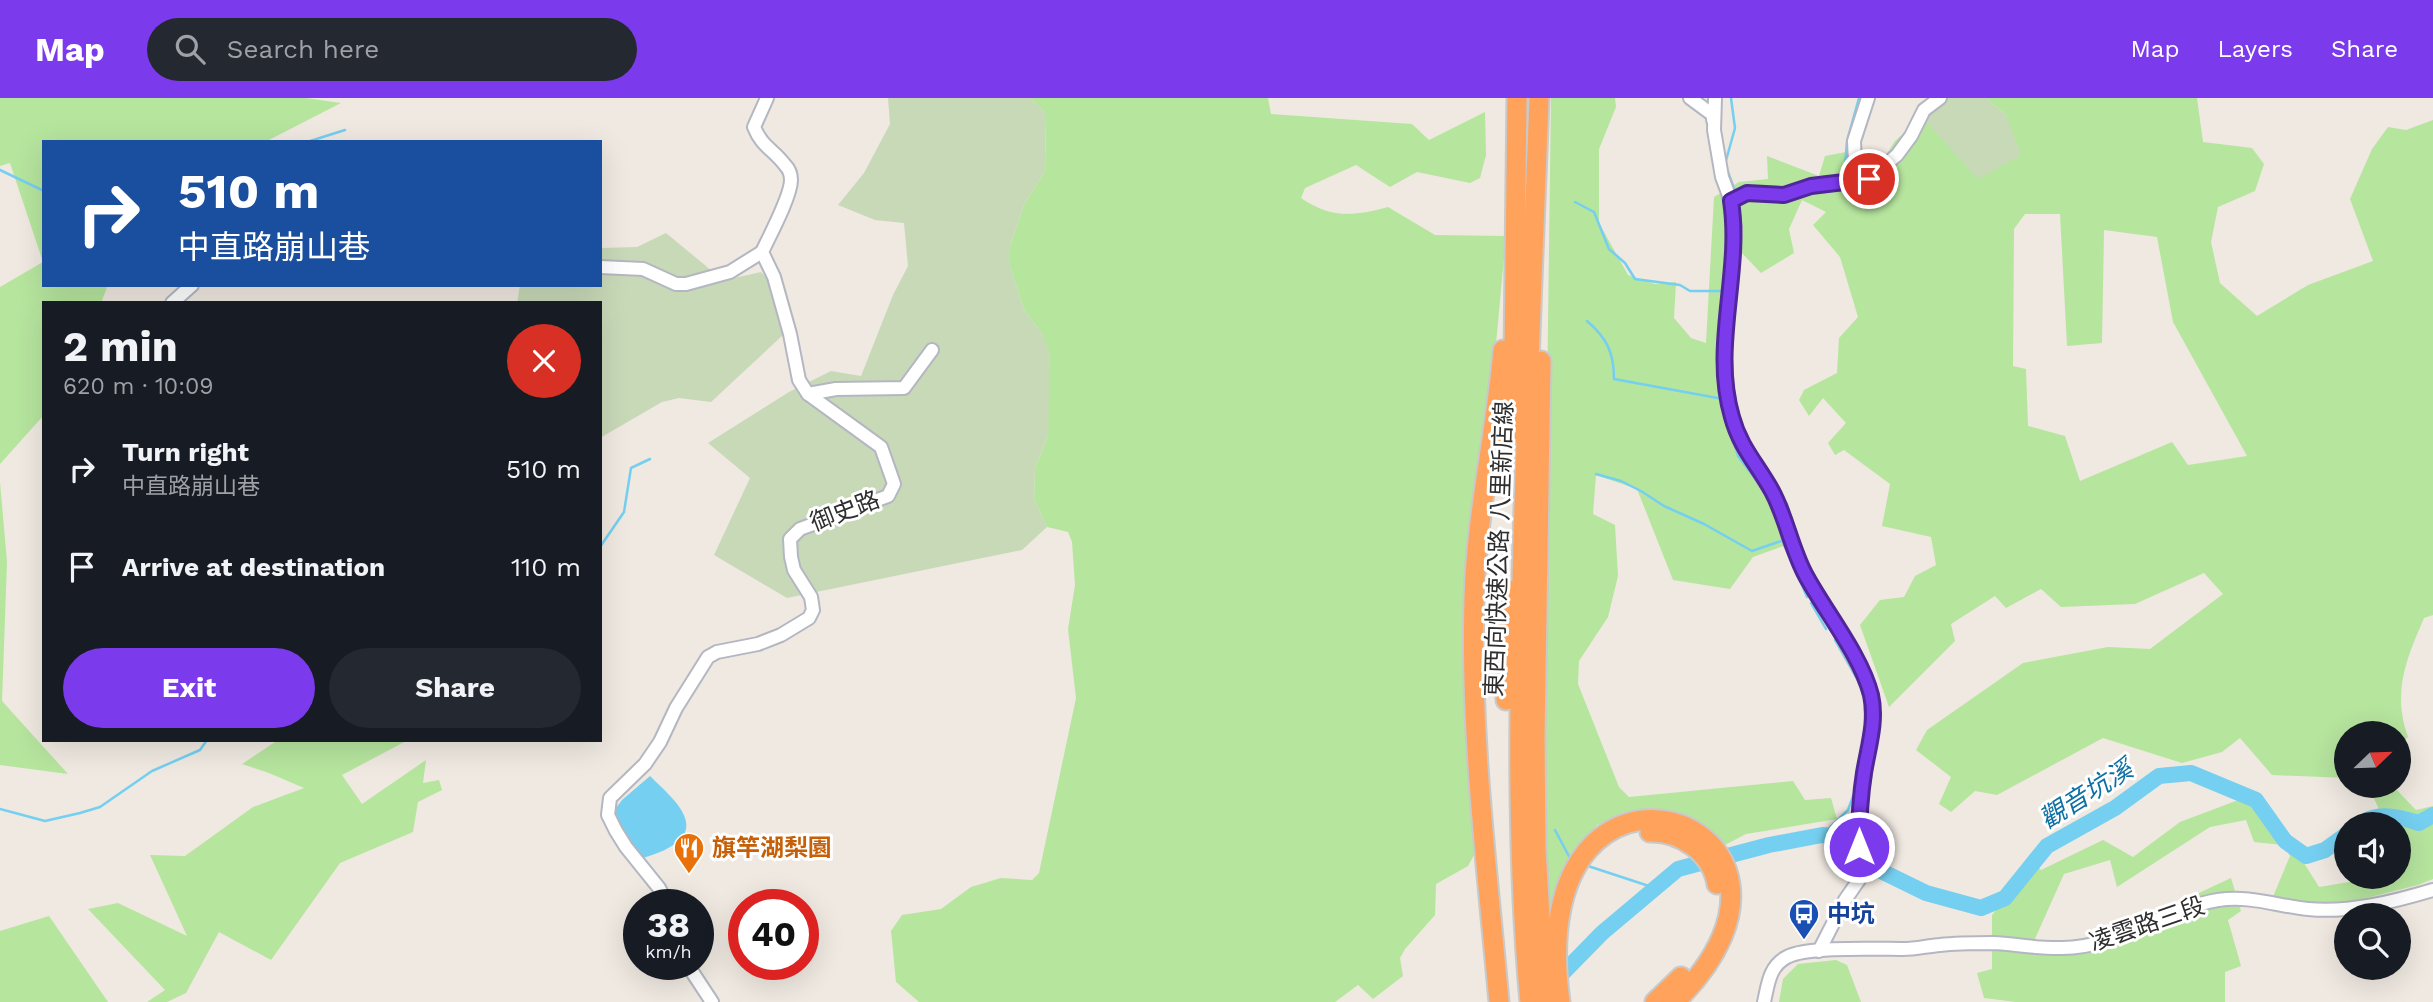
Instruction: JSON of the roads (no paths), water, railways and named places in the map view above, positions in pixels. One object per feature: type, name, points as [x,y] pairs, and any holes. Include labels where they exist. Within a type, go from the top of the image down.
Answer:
[{"type":"highway","name":"東西向快速公路 八里新店線","points":[[1517,98],[1513,500],[1522,632],[1505,734],[1507,852],[1517,1002]]},
{"type":"highway","name":"東西向快速公路 八里新店線","points":[[1530,1002],[1520,851],[1518,734],[1539,98]]},
{"type":"highway","points":[[1499,1002],[1477,767],[1473,680],[1474,596],[1481,508],[1501,373],[1515,203]]},
{"type":"highway","points":[[1522,632],[1535,736],[1536,848],[1545,1002]]},
{"type":"highway","points":[[1560,1002],[1556,975],[1557,928],[1560,905],[1575,866],[1585,851],[1605,834],[1634,820],[1651,819],[1668,820],[1681,825],[1709,842],[1719,852],[1730,880],[1730,906],[1723,934],[1700,975],[1675,1002]]},
{"type":"highway","points":[[1570,1002],[1567,974],[1570,926],[1574,904],[1587,871],[1609,846],[1638,833],[1654,832],[1670,835],[1700,851],[1717,879],[1719,898],[1716,918],[1698,955],[1674,985],[1655,1002]]},
{"type":"street","points":[[602,267],[643,270],[676,284],[686,284],[730,272],[762,252],[792,183],[788,169],[776,155],[766,149],[754,127],[767,98]]},
{"type":"street","points":[[1690,98],[1713,115],[1722,177],[1731,201],[1735,226],[1725,336],[1725,375],[1731,415],[1741,444],[1781,507],[1790,542],[1805,574],[1829,612],[1871,695],[1872,726],[1859,810],[1859,847],[1865,871],[1845,900],[1819,951]]},
{"type":"street","points":[[1714,130],[1715,98]]},
{"type":"street","points":[[1856,181],[1854,141],[1868,98]]},
{"type":"street","points":[[1731,201],[1747,193],[1784,195],[1811,186],[1869,179],[1897,155],[1911,136],[1924,110],[1940,98]]},
{"type":"street","points":[[762,252],[774,277],[790,334],[799,380],[808,394],[836,389],[904,388],[932,350]]},
{"type":"street","points":[[174,301],[189,287]]},
{"type":"street","name":"御史路","points":[[660,889],[616,831],[608,815],[610,798],[645,764],[708,657],[717,652],[770,640],[809,618],[813,610],[811,597],[794,570],[790,557],[790,539],[800,529],[879,500],[892,491],[892,477],[881,447],[808,394]]},
{"type":"street","name":"凌雲路三段","points":[[1764,1002],[1771,972],[1788,956],[1819,951],[1915,949],[1940,945],[1996,943],[2065,948],[2085,946],[2218,900],[2242,897],[2311,909],[2353,908],[2433,890]]},
{"type":"street","points":[[698,980],[712,1002]]},
{"type":"water","points":[[650,776],[682,811],[686,830],[681,839],[670,847],[643,858],[636,852],[616,816],[616,808]]},
{"type":"waterway","points":[[1731,98],[1735,128],[1725,164],[1735,191]]},
{"type":"waterway","points":[[1844,177],[1847,141],[1859,98]]},
{"type":"waterway","points":[[313,140],[345,130]]},
{"type":"waterway","points":[[0,170],[42,190]]},
{"type":"waterway","points":[[1722,198],[1726,208],[1728,250]]},
{"type":"waterway","points":[[1575,202],[1594,212],[1609,249],[1625,263],[1635,279],[1680,285],[1690,291],[1724,291]]},
{"type":"waterway","points":[[1587,321],[1608,347],[1613,361],[1614,379],[1723,399]]},
{"type":"waterway","points":[[1728,423],[1738,456],[1773,507],[1781,529]]},
{"type":"waterway","points":[[602,544],[624,512],[631,468],[650,459]]},
{"type":"waterway","points":[[1596,474],[1621,481],[1752,551],[1784,540]]},
{"type":"waterway","points":[[1788,552],[1807,597]]},
{"type":"waterway","points":[[1811,603],[1826,629]]},
{"type":"waterway","points":[[1835,640],[1862,688],[1866,702]]},
{"type":"waterway","points":[[0,809],[45,821],[100,807],[152,771],[200,750],[206,742]]},
{"type":"waterway","name":"觀音坑溪","points":[[1863,840],[1873,850],[1881,871],[1926,893],[1981,908],[2005,898],[2047,846],[2115,808],[2159,776],[2191,773],[2256,800],[2285,841],[2306,856],[2325,850],[2334,843]]},
{"type":"waterway","points":[[1822,835],[1848,810],[1857,785]]},
{"type":"waterway","name":"觀音坑溪","points":[[2411,821],[2419,823],[2433,815]]},
{"type":"waterway","points":[[1555,830],[1571,860],[1576,862]]},
{"type":"waterway","name":"觀音坑溪","points":[[1556,980],[1602,933],[1678,869],[1769,845],[1822,835],[1853,838]]},
{"type":"waterway","points":[[1588,866],[1655,888]]},
{"type":"place","name":"旗竿湖梨園","points":[[689,875]]},
{"type":"place","name":"中坑","points":[[1804,941]]}]
